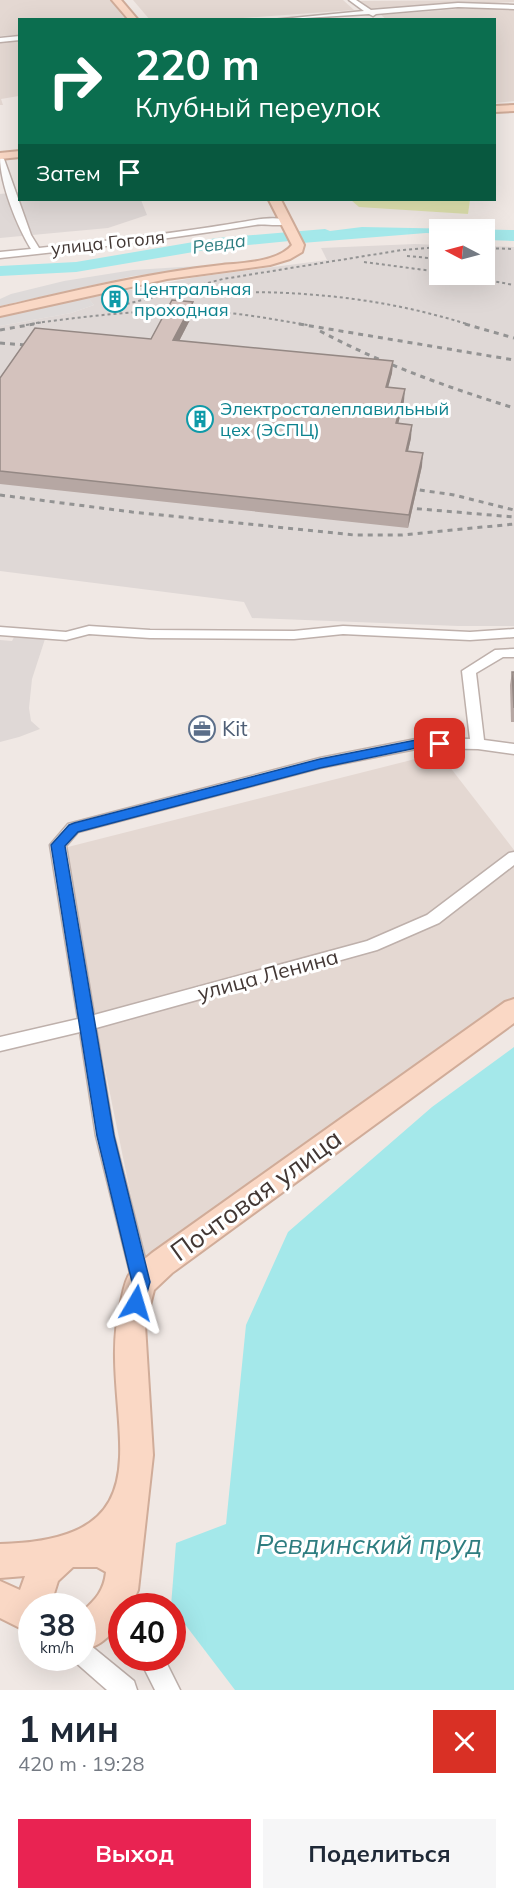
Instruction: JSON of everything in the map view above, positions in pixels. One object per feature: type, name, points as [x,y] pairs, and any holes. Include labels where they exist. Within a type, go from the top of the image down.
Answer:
[{"type":"street","points":[[116,0],[132,18]]},
{"type":"street","points":[[352,0],[378,18]]},
{"type":"street","points":[[299,18],[458,5],[514,8]]},
{"type":"street","points":[[0,40],[18,38]]},
{"type":"street","points":[[496,110],[514,108]]},
{"type":"street","points":[[18,154],[0,158],[27,235],[36,250]]},
{"type":"street","points":[[0,312],[168,274],[262,262],[286,256],[298,247],[276,201]]},
{"type":"street","name":"улица Гоголя","points":[[0,255],[163,238],[259,222],[288,225]]},
{"type":"street","points":[[0,631],[66,636],[89,630],[150,634],[294,635],[343,630],[470,636],[514,633]]},
{"type":"street","points":[[470,636],[490,658]]},
{"type":"street","points":[[478,744],[469,671],[500,653],[514,653]]},
{"type":"street","points":[[96,1623],[110,1610],[121,1590],[137,1455],[130,1325],[141,1282],[105,1136],[58,845],[74,828],[320,764],[421,743],[478,744],[514,749]]},
{"type":"street","name":"улица Ленина","points":[[0,1044],[86,1024],[371,946],[433,919],[514,857]]},
{"type":"street","name":"Почтовая улица","points":[[141,1282],[162,1263],[514,1009]]},
{"type":"street","points":[[0,1561],[19,1562],[66,1550],[103,1533],[117,1518],[131,1495]]},
{"type":"street","points":[[37,1593],[45,1570],[66,1550],[96,1548],[111,1553],[124,1564],[128,1593]]},
{"type":"street","points":[[0,1598],[18,1609]]},
{"type":"street","points":[[96,1665],[125,1690]]},
{"type":"street","points":[[158,1671],[168,1690]]},
{"type":"shaded area","points":[[0,0],[110,0],[124,18],[18,18],[18,35],[0,36]]},
{"type":"shaded area","points":[[133,0],[343,0],[354,10],[244,18],[148,18]]},
{"type":"shaded area","points":[[514,0],[514,2],[371,9],[358,1]]},
{"type":"shaded area","points":[[457,9],[514,9],[514,101],[496,103],[496,18],[385,18],[381,15]]},
{"type":"shaded area","points":[[18,40],[18,96],[1,99],[3,105],[0,105],[0,41]]},
{"type":"shaded area","points":[[18,192],[18,201],[141,201],[147,215],[108,228],[0,238],[0,194]]},
{"type":"shaded area","points":[[429,245],[429,285],[495,285],[495,246],[514,247],[514,626],[252,618],[244,602],[0,571],[0,326],[71,313],[94,305],[88,298],[197,277],[327,260],[321,248]]},
{"type":"shaded area","points":[[198,266],[198,268],[133,276],[0,306],[0,299],[11,294],[64,281],[133,270]]},
{"type":"shaded area","points":[[88,298],[94,305],[71,313],[0,326],[0,315]]},
{"type":"shaded area","points":[[14,637],[45,639],[32,679],[29,708],[31,721],[40,729],[0,742],[0,640],[12,641]]},
{"type":"shaded area","points":[[439,753],[514,850],[514,997],[144,1260],[60,849]]},
{"type":"green space","points":[[352,201],[470,201],[468,214],[359,207]]},
{"type":"water","points":[[362,227],[429,228],[429,233],[302,243],[298,235]]},
{"type":"water","points":[[495,230],[514,230],[514,241],[495,240]]},
{"type":"water","name":"Ревдинский пруд","points":[[514,1047],[514,1690],[235,1690],[186,1626],[186,1593],[172,1593],[176,1543],[226,1524],[246,1325],[288,1232],[432,1107]]},
{"type":"building","name":"Электросталеплавильный цех (ЭСПЦ)","points":[[172,300],[193,302],[173,340],[393,361],[386,387],[405,389],[396,423],[412,425],[406,451],[423,453],[409,515],[0,471],[0,378],[35,328],[151,339]]},
{"type":"building","points":[[512,672],[514,672],[514,708]]},
{"type":"waterway","name":"Ревда","points":[[0,271],[76,267],[217,243],[325,234]]},
{"type":"railway","points":[[115,307],[223,279],[402,250],[429,248]]},
{"type":"railway","points":[[495,248],[514,249]]},
{"type":"railway","points":[[407,256],[429,258]]},
{"type":"railway","points":[[364,262],[429,271]]},
{"type":"railway","points":[[495,281],[514,285]]},
{"type":"railway","points":[[190,294],[261,292],[332,296],[401,307],[470,325]]},
{"type":"railway","points":[[36,323],[126,313],[194,311],[239,314],[308,325]]},
{"type":"railway","points":[[26,325],[44,322]]},
{"type":"railway","points":[[0,330],[34,324]]},
{"type":"railway","points":[[299,324],[514,360]]},
{"type":"railway","points":[[465,324],[514,338]]},
{"type":"railway","points":[[320,331],[415,374],[514,408]]},
{"type":"railway","points":[[0,343],[39,346]]},
{"type":"railway","points":[[400,487],[454,495],[514,510]]},
{"type":"railway","points":[[0,495],[132,512],[354,535],[402,535],[514,524]]},
{"type":"railway","points":[[397,507],[514,517]]},
{"type":"place","name":"Центральная проходная","points":[[115,299]]},
{"type":"place","name":"Электросталеплавильный цех (ЭСПЦ)","points":[[200,419]]},
{"type":"place","name":"Kit","points":[[202,729]]},
{"type":"route","points":[[136,1303],[141,1282],[105,1136],[58,845],[74,828],[320,764],[421,743],[440,744]]}]
